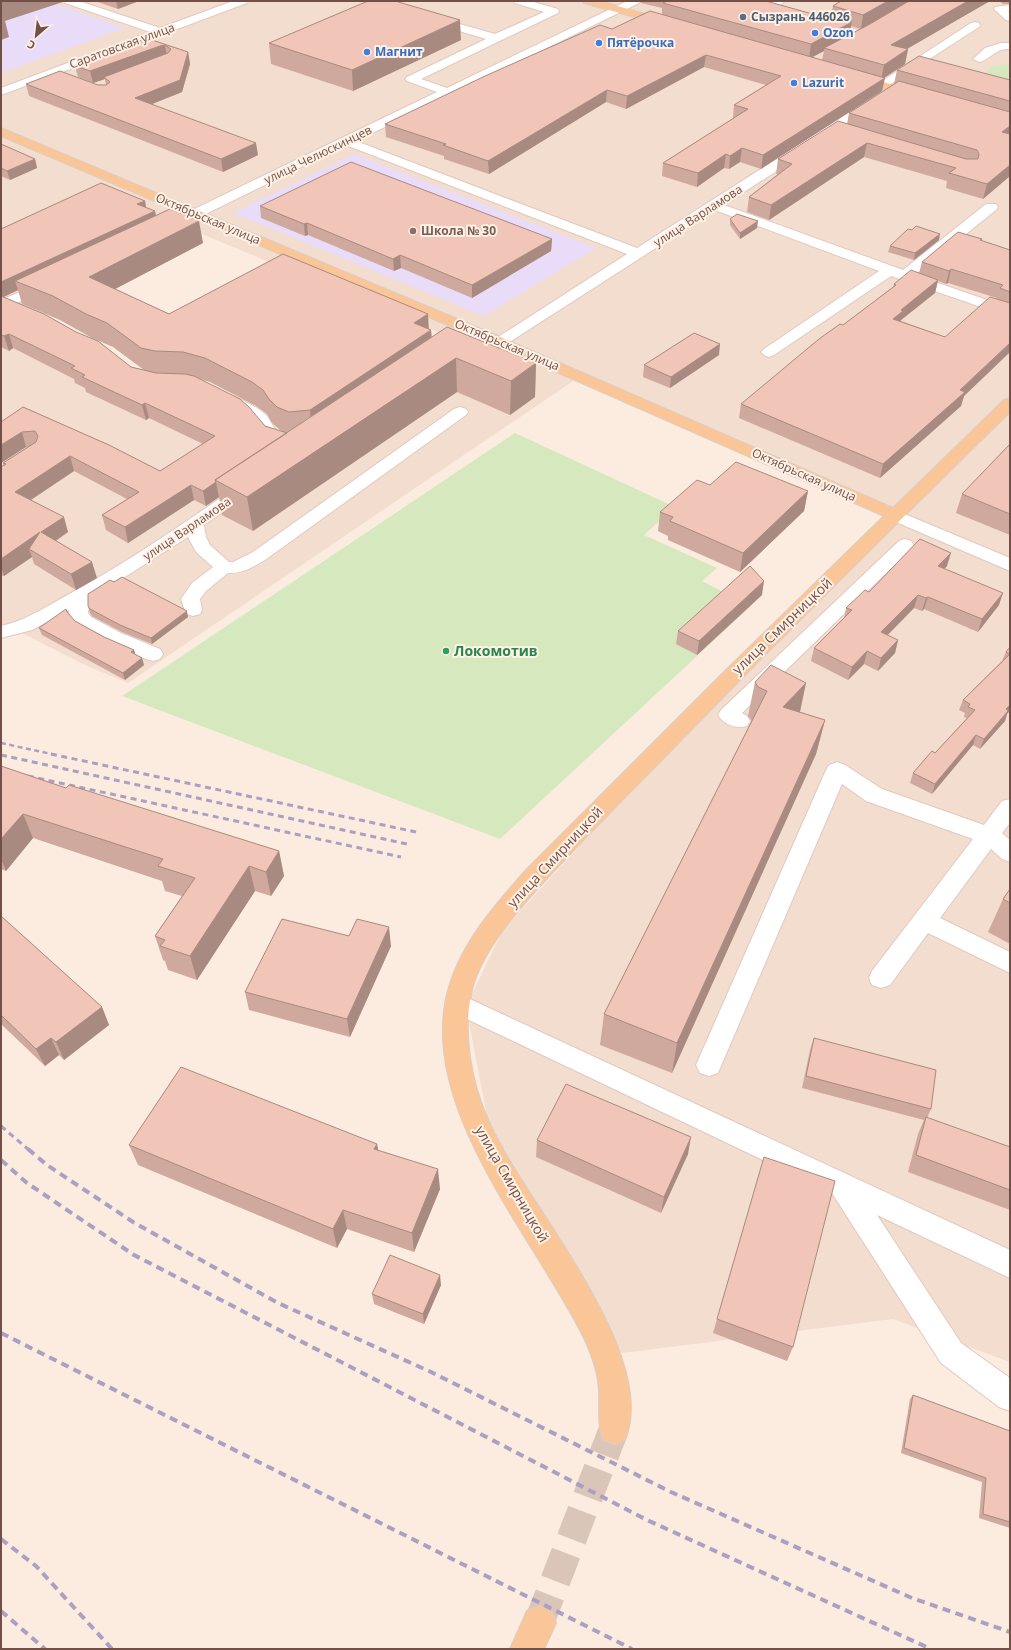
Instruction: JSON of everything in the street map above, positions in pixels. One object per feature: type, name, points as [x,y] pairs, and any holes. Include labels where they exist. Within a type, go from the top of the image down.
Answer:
[{"type":"main road","points":[[588,1],[677,26]]},
{"type":"main road","points":[[846,75],[926,98]]},
{"type":"main road","name":"Октябрьская улица","points":[[1,132],[197,214],[470,336],[500,342],[895,515]]},
{"type":"main road","name":"улица Смирницкой","points":[[614,1429],[615,1409],[613,1379],[602,1343],[570,1281],[513,1192],[486,1144],[471,1110],[459,1072],[456,1036],[457,996],[461,984],[470,964],[492,928],[523,888],[731,675],[1010,403]]},
{"type":"street","name":"Саратовская улица","points":[[1,92],[243,1]]},
{"type":"street","points":[[392,1],[382,5],[496,38]]},
{"type":"street","points":[[448,92],[411,79],[554,11],[519,1]]},
{"type":"street","name":"улица Челюскинцев","points":[[154,234],[635,1]]},
{"type":"street","points":[[780,1],[770,7],[867,33],[851,42]]},
{"type":"street","points":[[78,2],[160,32]]},
{"type":"street","points":[[1010,8],[999,9],[1010,18]]},
{"type":"street","name":"улица Варламова","points":[[500,342],[832,130],[915,64],[975,25]]},
{"type":"street","points":[[520,27],[557,38]]},
{"type":"street","points":[[979,59],[990,49],[1006,45],[1010,46]]},
{"type":"street","points":[[915,64],[929,68]]},
{"type":"street","points":[[51,73],[65,78]]},
{"type":"street","points":[[832,130],[847,134]]},
{"type":"street","points":[[346,141],[639,254]]},
{"type":"street","points":[[714,206],[889,271],[1010,312]]},
{"type":"street","points":[[905,276],[991,207]]},
{"type":"street","points":[[769,352],[889,271]]},
{"type":"street","points":[[3,305],[55,281]]},
{"type":"street","points":[[3,305],[26,313]]},
{"type":"street","points":[[216,393],[260,418],[264,426],[274,436],[290,442],[298,441]]},
{"type":"street","points":[[195,524],[197,537],[202,548],[224,567],[236,568],[259,556],[460,412]]},
{"type":"street","name":"улица Варламова","points":[[1,632],[16,630],[81,596],[145,557],[260,479]]},
{"type":"street","name":"Октябрьская улица","points":[[895,515],[1010,564]]},
{"type":"street","points":[[740,721],[728,715],[905,545]]},
{"type":"street","points":[[193,610],[190,599],[200,587],[224,567]]},
{"type":"street","points":[[81,596],[78,608],[80,617],[88,626],[153,654]]},
{"type":"street","points":[[37,620],[53,615],[80,617]]},
{"type":"street","points":[[709,1065],[837,770],[874,794],[927,815],[990,835],[1010,853]]},
{"type":"street","points":[[881,978],[1010,807]]},
{"type":"street","points":[[925,921],[1010,963]]},
{"type":"street","points":[[457,1003],[1010,1264]]},
{"type":"street","points":[[842,1184],[951,1353],[1010,1396]]},
{"type":"shaded area","points":[[1,1],[1010,1],[1010,1362],[893,1319],[622,1353],[493,1148],[466,1006],[503,930],[653,766],[902,516],[579,377],[128,683],[85,665],[16,630],[1,625]],"holes":[[[185,227],[457,340],[285,451],[8,314]]]},
{"type":"shaded area","points":[[1,1],[48,1],[125,28],[1,73]]},
{"type":"shaded area","name":"Школа № 30","points":[[354,154],[596,248],[484,316],[233,213]]},
{"type":"green space","points":[[1010,63],[1010,85],[990,77],[986,72],[991,67]]},
{"type":"green space","name":"Локомотив","points":[[515,433],[675,507],[644,535],[717,568],[702,581],[751,606],[500,839],[122,696]]},
{"type":"building","points":[[368,1],[395,1],[460,20],[352,70],[269,43]]},
{"type":"building","points":[[667,1],[766,1],[816,15],[820,12],[852,22],[811,44],[663,3]]},
{"type":"building","points":[[841,1],[888,1],[863,15],[833,6]]},
{"type":"building","points":[[909,1],[968,1],[891,45],[908,49],[884,65],[824,48],[870,24]]},
{"type":"building","points":[[650,11],[885,78],[763,155],[742,148],[730,156],[726,154],[698,173],[663,163],[748,109],[734,105],[781,76],[706,55],[627,96],[607,90],[488,161],[443,145],[446,144],[385,124],[485,76],[600,25],[612,29]]},
{"type":"building","points":[[146,38],[188,52],[180,80],[135,98],[256,143],[221,159],[26,84],[60,71],[98,85],[106,85],[110,82],[104,77],[168,53],[171,49],[165,45],[160,46],[90,71],[75,66]]},
{"type":"building","points":[[919,56],[1010,80],[1010,101],[897,70]]},
{"type":"building","points":[[899,81],[1010,112],[1010,126],[1002,132],[1010,134],[1010,165],[987,184],[949,173],[956,168],[867,143],[771,205],[749,197],[792,164],[778,159],[838,121],[966,159],[978,159],[979,154],[977,150],[849,113]]},
{"type":"building","points":[[1,144],[35,159],[7,171],[1,168]]},
{"type":"building","points":[[351,162],[552,239],[472,285],[400,255],[393,259],[307,223],[304,224],[260,206]]},
{"type":"building","points":[[101,183],[145,201],[137,204],[155,211],[1,282],[1,229]]},
{"type":"building","points":[[170,209],[199,221],[89,277],[169,314],[283,254],[428,314],[414,323],[431,330],[310,410],[289,412],[277,407],[263,390],[252,382],[205,358],[183,352],[155,351],[141,348],[107,323],[86,314],[53,296],[15,281]]},
{"type":"building","points":[[737,214],[758,221],[740,233],[730,219]]},
{"type":"building","points":[[916,226],[940,234],[915,253],[890,246],[908,229],[912,230]]},
{"type":"building","points":[[958,232],[982,239],[980,240],[1010,250],[1010,292],[1000,288],[1003,285],[951,269],[949,271],[922,262]]},
{"type":"building","points":[[911,270],[938,280],[901,310],[903,311],[893,319],[945,337],[990,297],[1010,303],[1010,343],[960,390],[965,392],[883,464],[741,404],[819,339],[840,324],[843,325],[896,285],[894,284]]},
{"type":"building","points":[[1,296],[44,314],[76,332],[98,341],[131,367],[156,373],[185,374],[194,376],[240,399],[265,426],[287,433],[215,480],[216,482],[203,491],[191,485],[125,527],[102,515],[139,492],[70,456],[15,492],[64,517],[41,532],[92,562],[71,574],[29,549],[40,532],[1,559],[1,467],[6,464],[3,463],[36,442],[38,436],[35,431],[22,432],[1,445],[1,422],[23,407],[109,445],[160,471],[215,436],[145,403],[142,405],[82,377],[85,375],[71,368],[75,366],[9,334],[4,336],[1,335]]},
{"type":"building","points":[[447,327],[536,363],[511,381],[456,358],[247,497],[215,480]]},
{"type":"building","points":[[694,333],[720,344],[671,377],[644,365]]},
{"type":"building","points":[[1010,444],[1010,514],[962,494]]},
{"type":"building","points":[[736,462],[808,491],[743,553],[670,521],[673,517],[660,512],[697,480],[710,485]]},
{"type":"building","points":[[920,539],[951,553],[938,566],[1003,593],[982,619],[928,597],[926,598],[918,595],[881,632],[898,640],[881,658],[867,651],[852,667],[814,648],[852,610],[846,608],[865,590],[869,592]]},
{"type":"building","points":[[750,566],[764,581],[699,641],[678,631]]},
{"type":"building","points":[[122,577],[187,611],[151,638],[120,625],[90,609],[88,606],[88,594],[110,580],[114,582]]},
{"type":"building","points":[[66,609],[75,621],[104,637],[134,650],[131,652],[142,658],[123,673],[39,628]]},
{"type":"building","points":[[1010,647],[1010,654],[1006,652]]},
{"type":"building","points":[[1010,654],[1010,705],[1006,709],[1008,711],[984,739],[976,735],[935,784],[913,773],[932,751],[935,753],[975,710],[968,707],[970,704],[963,700]]},
{"type":"building","points":[[771,665],[806,683],[783,707],[825,720],[677,1043],[604,1014],[767,691],[758,687],[755,682]]},
{"type":"building","points":[[1,766],[66,788],[69,785],[279,851],[266,872],[249,866],[190,956],[160,946],[165,940],[155,936],[195,878],[158,866],[163,859],[23,814],[1,839]]},
{"type":"building","points":[[1010,889],[1010,903],[1003,899]]},
{"type":"building","points":[[1,916],[102,1007],[56,1042],[51,1038],[36,1049],[1,1015]]},
{"type":"building","points":[[282,919],[349,936],[357,919],[389,927],[347,1019],[245,992]]},
{"type":"building","points":[[814,1038],[936,1070],[931,1109],[806,1076]]},
{"type":"building","points":[[181,1067],[377,1144],[374,1149],[438,1169],[412,1233],[343,1210],[333,1229],[129,1145]]},
{"type":"building","points":[[566,1084],[691,1137],[664,1197],[537,1140]]},
{"type":"building","points":[[926,1117],[1010,1147],[1010,1190],[916,1155]]},
{"type":"building","points":[[764,1157],[835,1181],[793,1347],[717,1319]]},
{"type":"building","points":[[390,1255],[440,1275],[423,1314],[372,1294]]},
{"type":"building","points":[[913,1395],[1010,1431],[1010,1522],[983,1514],[986,1478],[904,1448]]},
{"type":"tunnel","points":[[539,1623],[614,1429]]},
{"type":"railway","points":[[1,743],[56,755]]},
{"type":"railway","points":[[51,754],[416,832]]},
{"type":"railway","points":[[1,755],[407,844]]},
{"type":"railway","points":[[28,776],[401,857]]},
{"type":"railway","points":[[1,1126],[29,1150]]},
{"type":"railway","points":[[28,1149],[47,1165],[133,1222],[278,1303],[431,1372],[671,1492],[912,1598],[1010,1632]]},
{"type":"railway","points":[[1,1160],[27,1183],[134,1255],[647,1520],[931,1649]]},
{"type":"railway","points":[[1,1333],[632,1649]]},
{"type":"railway","points":[[1,1539],[36,1566],[112,1649]]},
{"type":"railway","points":[[1,1611],[45,1649]]},
{"type":"place","name":"Сызрань 446026","points":[[743,17]]},
{"type":"place","name":"Ozon","points":[[815,33]]},
{"type":"place","name":"Пятёрочка","points":[[599,43]]},
{"type":"place","name":"Магнит","points":[[367,52]]},
{"type":"place","name":"Lazurit","points":[[794,83]]},
{"type":"place","name":"Школа № 30","points":[[413,231]]},
{"type":"place","name":"Локомотив","points":[[446,651]]}]
